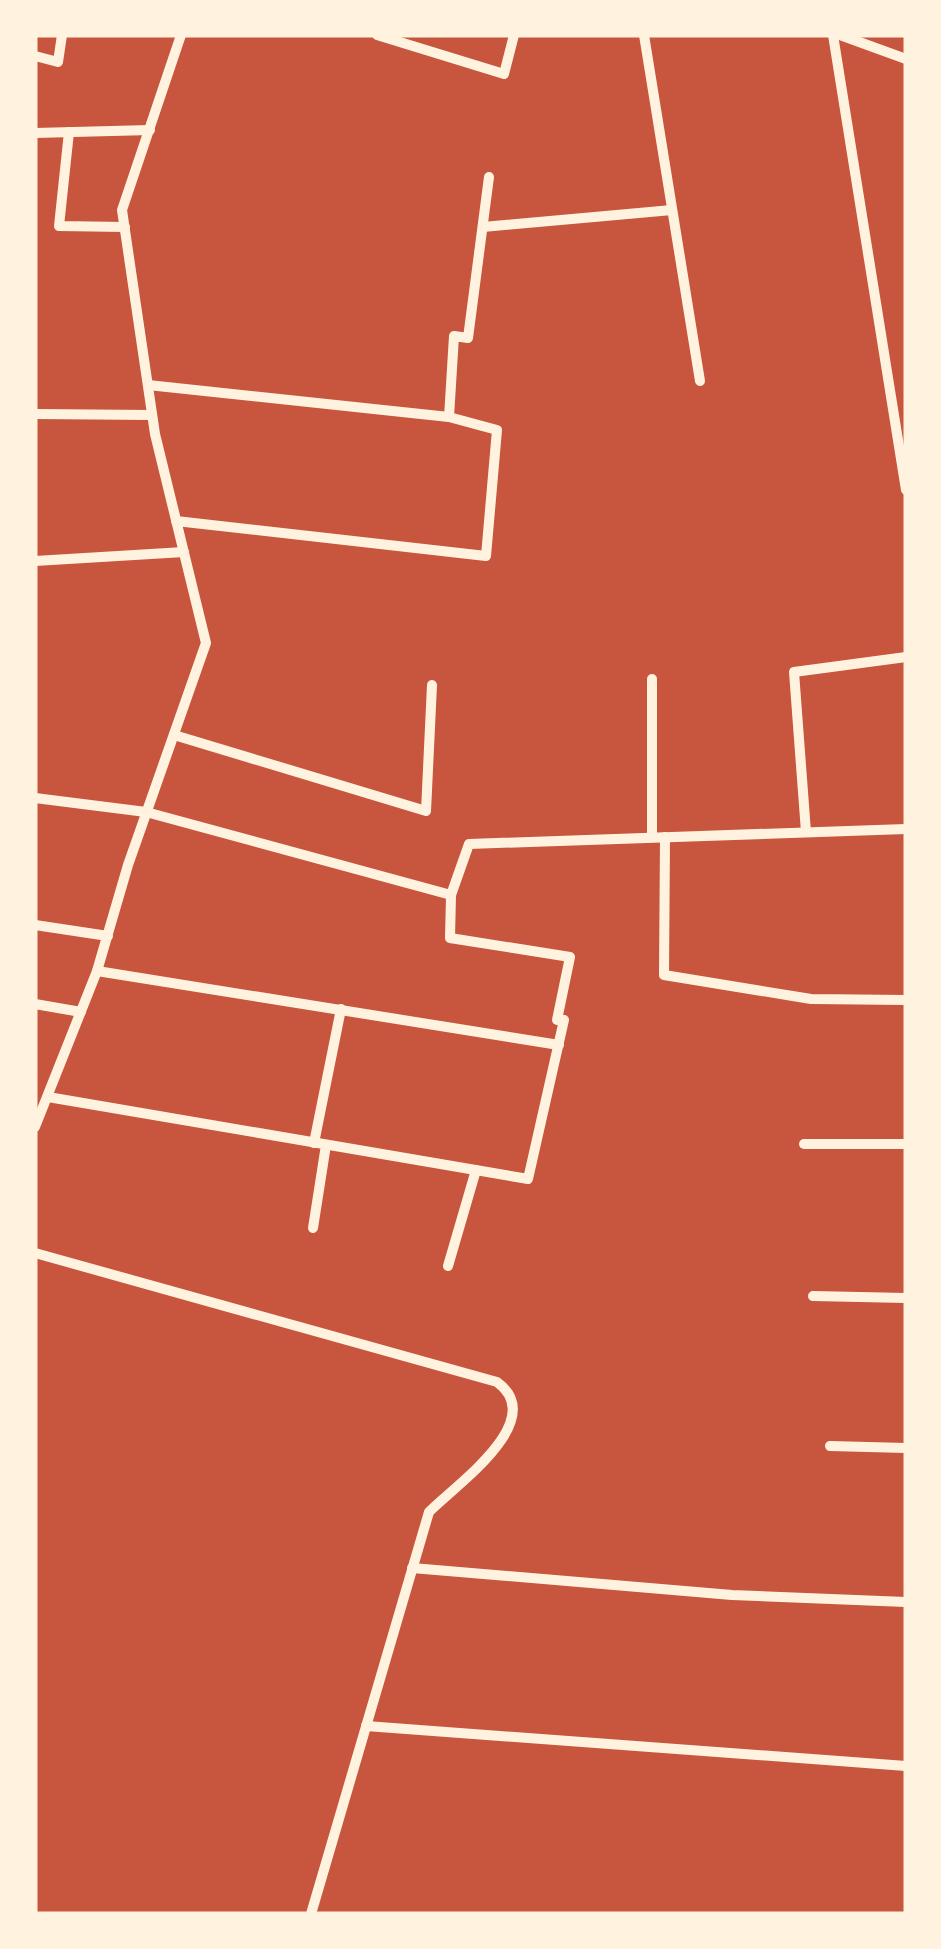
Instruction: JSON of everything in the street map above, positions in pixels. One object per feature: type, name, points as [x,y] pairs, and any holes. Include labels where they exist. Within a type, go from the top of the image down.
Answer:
[{"type":"street","points":[[35,56],[58,62],[62,35]]},
{"type":"street","points":[[35,1126],[97,971],[146,812],[206,643],[152,415],[122,210],[181,35]]},
{"type":"street","points":[[377,35],[504,74],[514,35]]},
{"type":"street","points":[[644,35],[700,382]]},
{"type":"street","points":[[906,60],[836,35],[906,490]]},
{"type":"street","points":[[35,133],[150,130]]},
{"type":"street","points":[[68,132],[59,226],[125,228]]},
{"type":"street","points":[[449,417],[454,336],[468,338],[489,176]]},
{"type":"street","points":[[483,227],[672,210]]},
{"type":"street","points":[[148,385],[449,417],[497,430],[486,556],[176,521]]},
{"type":"street","points":[[35,414],[152,415]]},
{"type":"street","points":[[35,561],[184,552]]},
{"type":"street","points":[[806,832],[794,672],[906,657]]},
{"type":"street","points":[[652,679],[652,837]]},
{"type":"street","points":[[174,735],[426,811],[432,684]]},
{"type":"street","points":[[35,798],[146,812],[451,894]]},
{"type":"street","points":[[48,1097],[528,1179],[564,1020],[557,1020],[570,956],[450,938],[451,894],[469,844],[906,828]]},
{"type":"street","points":[[666,836],[664,976],[811,999],[906,1000]]},
{"type":"street","points":[[35,924],[108,936]]},
{"type":"street","points":[[97,971],[558,1044]]},
{"type":"street","points":[[35,1004],[81,1012]]},
{"type":"street","points":[[314,1228],[320,1144],[341,1010]]},
{"type":"street","points":[[804,1144],[906,1144]]},
{"type":"street","points":[[448,1266],[476,1170]]},
{"type":"street","points":[[35,1253],[503,1386],[508,1396],[511,1424],[502,1446],[459,1480],[428,1512],[310,1914]]},
{"type":"street","points":[[812,1296],[906,1298]]},
{"type":"street","points":[[830,1446],[906,1448]]},
{"type":"street","points":[[412,1568],[732,1595],[906,1602]]},
{"type":"street","points":[[366,1726],[906,1766]]}]
